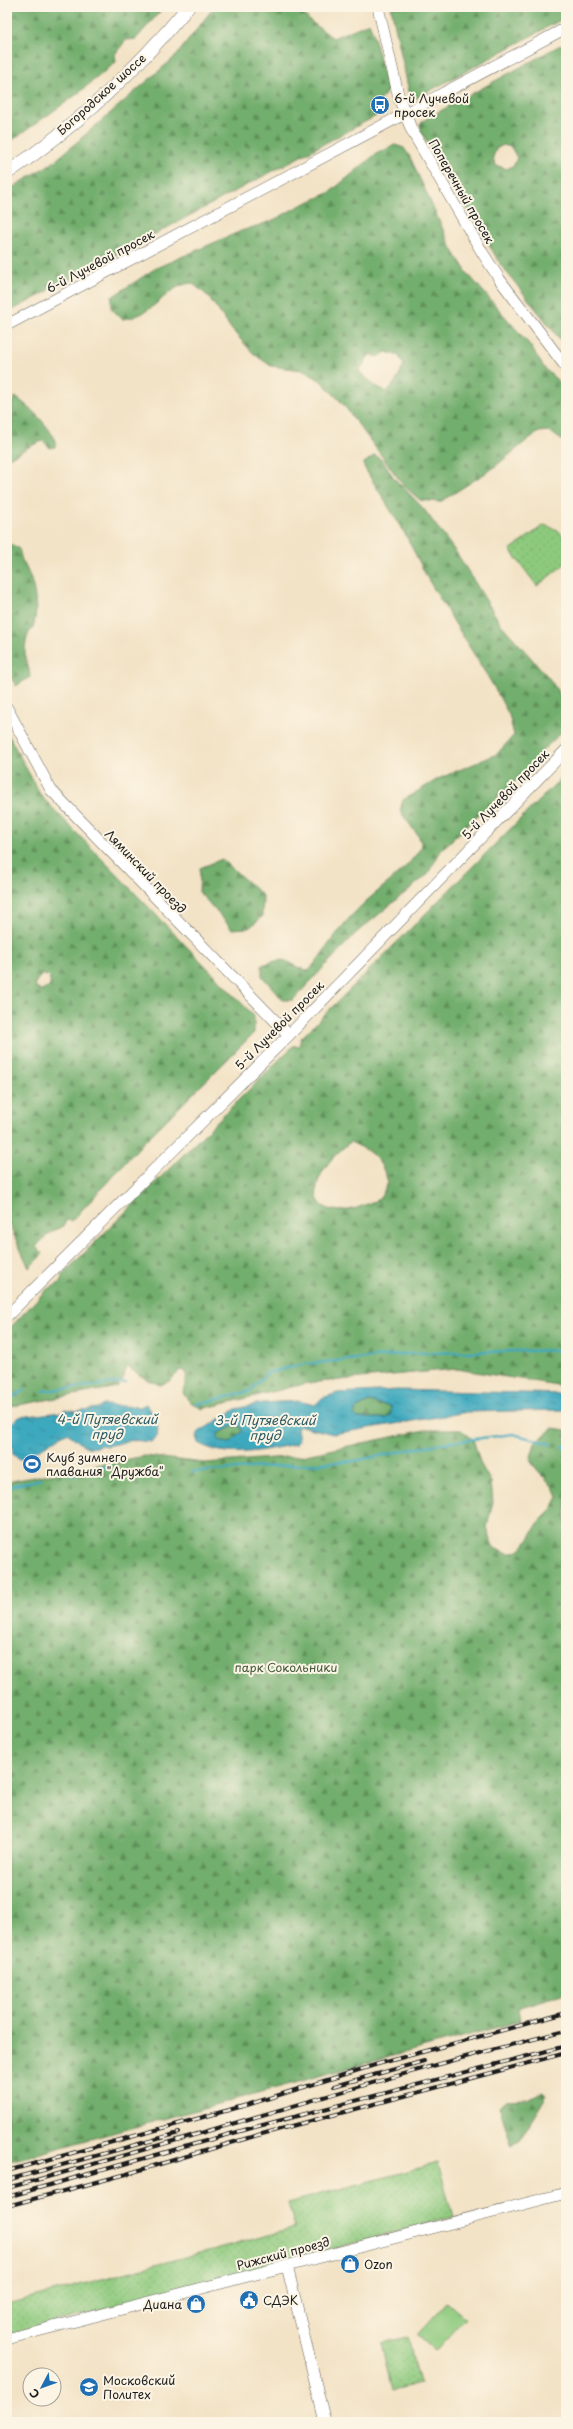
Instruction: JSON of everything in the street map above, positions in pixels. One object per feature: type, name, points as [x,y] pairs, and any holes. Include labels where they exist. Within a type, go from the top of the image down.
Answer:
[{"type":"main road","name":"Богородское шоссе","points":[[7,173],[31,156],[109,90],[148,53],[188,7]]},
{"type":"street","name":"Поперечный просек","points":[[378,7],[405,115],[482,252],[500,280],[566,367]]},
{"type":"street","name":"6-й Лучевой просек","points":[[7,325],[405,115],[566,28]]},
{"type":"street","name":"Ляминский проезд","points":[[7,708],[46,782],[57,797],[289,1035]]},
{"type":"street","name":"5-й Лучевой просек","points":[[7,1316],[289,1035],[566,750]]},
{"type":"street","name":"Рижский проезд","points":[[7,2339],[566,2193]]},
{"type":"street","points":[[287,2266],[325,2422]]},
{"type":"green space","points":[[7,7],[164,7],[136,39],[126,40],[115,54],[116,62],[76,95],[7,144]]},
{"type":"green space","points":[[214,7],[298,7],[309,20],[333,38],[369,23],[388,90],[379,102],[376,116],[7,313],[7,191],[55,161],[176,56]]},
{"type":"green space","points":[[391,7],[566,7],[566,17],[411,101]]},
{"type":"green space","points":[[566,42],[566,347],[501,265],[421,132],[420,125],[424,120]],"holes":[[[503,145],[511,147],[517,158],[514,165],[507,169],[495,165],[493,157],[496,149]]]},
{"type":"green space","points":[[395,145],[404,148],[410,157],[452,249],[468,274],[529,344],[545,369],[566,388],[566,443],[549,431],[539,432],[492,469],[440,502],[420,500],[404,486],[343,404],[320,380],[302,370],[271,366],[254,354],[232,330],[208,296],[192,283],[174,289],[152,307],[133,317],[122,319],[111,308],[112,297],[156,268],[241,231],[272,221],[299,206],[329,193],[376,154]],"holes":[[[386,352],[399,356],[404,365],[396,381],[387,392],[374,385],[359,371],[370,354],[378,357]]]},
{"type":"green space","points":[[15,397],[34,412],[47,427],[55,442],[55,447],[50,448],[43,441],[7,459],[7,429],[10,428],[12,424],[11,409]]},
{"type":"green space","points":[[375,455],[383,461],[394,478],[423,508],[458,555],[500,623],[549,678],[566,704],[566,728],[543,750],[517,780],[442,849],[427,875],[356,933],[293,1000],[283,1000],[262,976],[262,965],[284,960],[301,969],[309,971],[353,914],[409,864],[422,846],[419,837],[400,811],[403,800],[438,779],[497,754],[514,735],[509,715],[494,687],[429,581],[404,532],[364,467],[364,463]]},
{"type":"green space","points":[[544,525],[558,530],[566,539],[566,563],[537,586],[510,550]]},
{"type":"green space","points":[[9,544],[17,547],[20,551],[30,576],[36,602],[33,628],[27,637],[25,649],[25,656],[30,677],[16,686],[7,671],[7,545]]},
{"type":"green space","points":[[7,732],[41,796],[254,1016],[254,1033],[141,1145],[72,1221],[66,1220],[64,1226],[48,1234],[42,1240],[36,1247],[43,1254],[29,1268],[7,1220]],"holes":[[[42,974],[49,977],[51,985],[42,991],[36,988],[35,983]]]},
{"type":"green space","points":[[566,773],[566,1385],[557,1385],[456,1369],[308,1383],[202,1409],[189,1401],[183,1393],[187,1374],[185,1371],[180,1370],[170,1381],[160,1385],[146,1379],[126,1366],[124,1377],[118,1387],[7,1407],[7,1331],[46,1290],[60,1283],[63,1274],[293,1046],[299,1046],[301,1038]],"holes":[[[350,1142],[364,1149],[375,1157],[383,1168],[388,1183],[379,1199],[373,1202],[353,1209],[335,1210],[327,1208],[321,1204],[317,1198],[316,1190],[319,1179],[332,1159]]]},
{"type":"green space","points":[[222,859],[263,896],[262,917],[249,928],[232,929],[199,892],[200,868]]},
{"type":"green space","points":[[369,1402],[391,1406],[391,1415],[387,1418],[358,1418],[354,1414],[357,1408]]},
{"type":"green space","points":[[233,1426],[240,1426],[242,1431],[230,1443],[222,1442],[217,1438],[219,1433]]},
{"type":"green space","name":"парк Сокольники","points":[[553,1428],[566,1430],[566,1993],[518,2008],[520,2021],[7,2162],[7,1482],[145,1456],[204,1463],[301,1456],[425,1430],[461,1430],[473,1439],[481,1465],[491,1482],[493,1502],[487,1527],[493,1547],[510,1553],[516,1552],[525,1545],[538,1523],[548,1513],[558,1497],[549,1482],[537,1470],[530,1460],[535,1443]]},
{"type":"green space","points":[[544,2092],[547,2095],[519,2141],[512,2146],[499,2106],[507,2100],[527,2099]]},
{"type":"green space","points":[[438,2163],[453,2217],[7,2335],[7,2304],[295,2228],[288,2203]]},
{"type":"green space","points":[[447,2302],[465,2318],[435,2351],[417,2335]]},
{"type":"green space","points":[[408,2337],[419,2384],[392,2390],[381,2343]]},
{"type":"water","name":"3-й Путяевский пруд","points":[[398,1390],[566,1394],[566,1410],[468,1412],[333,1434],[301,1426],[297,1428],[299,1440],[296,1444],[259,1451],[221,1451],[198,1443],[196,1436],[199,1432],[236,1409],[262,1403],[298,1401],[315,1405],[322,1398],[337,1393]],"holes":[[[369,1402],[391,1406],[391,1415],[387,1418],[358,1418],[354,1414],[357,1408]],[[234,1426],[240,1426],[242,1431],[230,1443],[222,1442],[217,1438],[219,1433]]]},
{"type":"water","name":"4-й Путяевский пруд","points":[[146,1404],[154,1415],[158,1428],[157,1437],[151,1442],[132,1440],[108,1446],[100,1445],[90,1447],[82,1444],[66,1433],[22,1460],[13,1455],[10,1424],[19,1417],[62,1412],[66,1409],[76,1411],[98,1408],[104,1405],[140,1407]]},
{"type":"waterway","points":[[197,1404],[250,1391],[267,1373],[305,1364],[416,1353],[566,1350]]},
{"type":"waterway","points":[[44,1391],[126,1382]]},
{"type":"waterway","points":[[7,1400],[25,1390]]},
{"type":"waterway","points":[[192,1472],[354,1461],[443,1443],[513,1434],[551,1444]]},
{"type":"waterway","points":[[71,1475],[110,1466]]},
{"type":"waterway","points":[[7,1487],[41,1479]]},
{"type":"railway","points":[[7,2171],[247,2105],[378,2064],[566,2013]]},
{"type":"railway","points":[[7,2188],[426,2068],[566,2031]]},
{"type":"railway","points":[[7,2197],[255,2127],[566,2046]]},
{"type":"railway","points":[[7,2206],[123,2175],[258,2135],[566,2053]]},
{"type":"railway","points":[[334,2086],[424,2061]]},
{"type":"railway","points":[[7,2180],[179,2133]]},
{"type":"place","name":"6-й Лучевой просек","points":[[380,105]]},
{"type":"place","name":"Клуб зимнего плавания \"Дружба\"","points":[[32,1464]]},
{"type":"place","name":"Ozon","points":[[350,2264]]},
{"type":"place","name":"СДЭК","points":[[249,2300]]},
{"type":"place","name":"Диана","points":[[196,2304]]},
{"type":"place","name":"Московский Политех","points":[[89,2387]]}]
